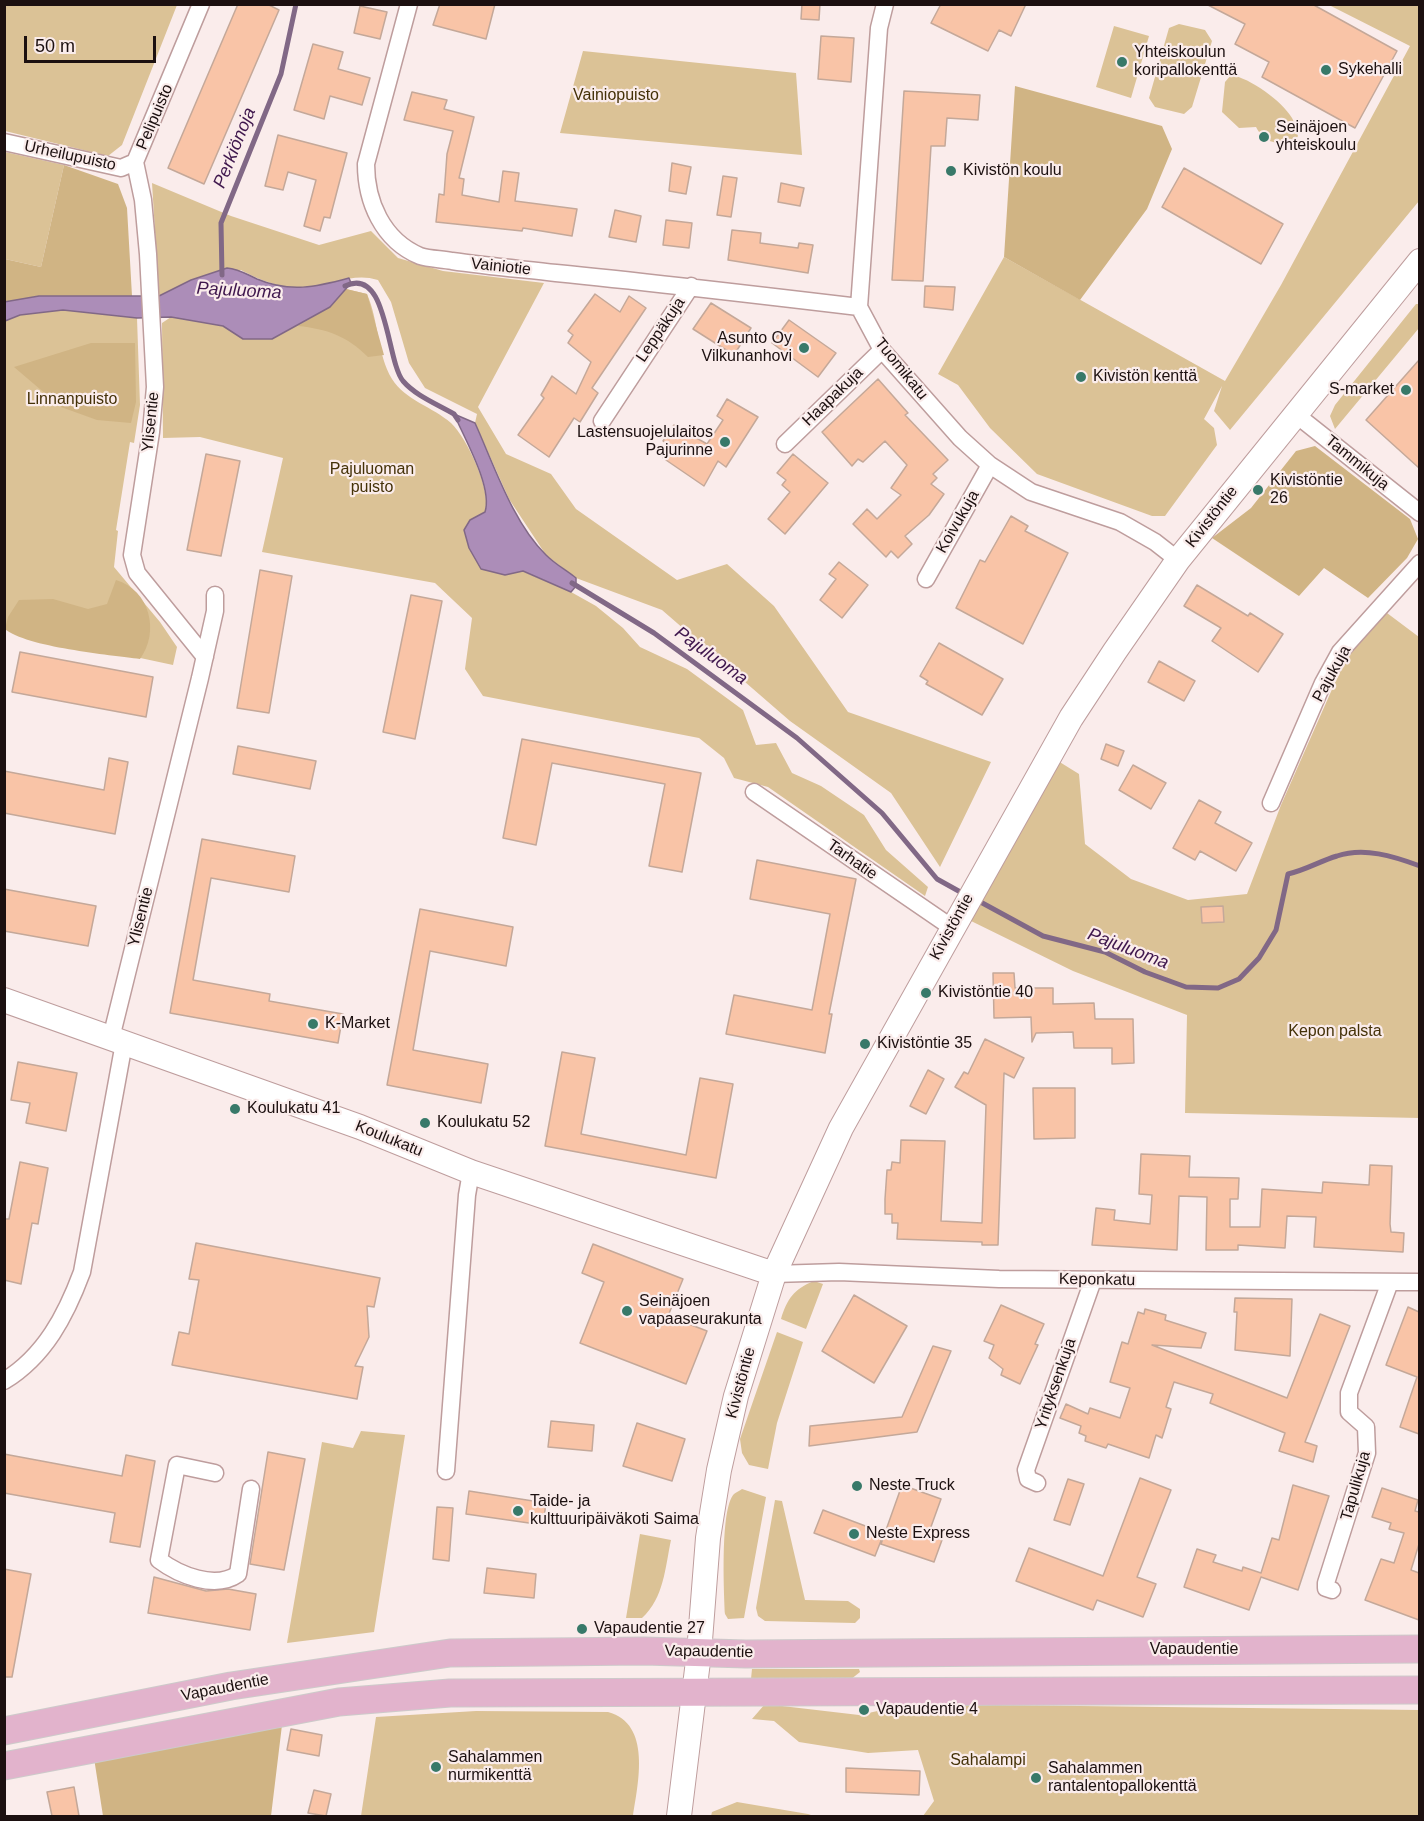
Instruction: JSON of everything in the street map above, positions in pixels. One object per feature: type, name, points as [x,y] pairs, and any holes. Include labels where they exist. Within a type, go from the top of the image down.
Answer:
[{"type":"main road","name":"Kivistöntie","points":[[679,1816],[699,1653],[708,1538],[719,1470],[736,1396],[774,1274],[841,1128],[955,920],[1071,718],[1178,560],[1294,413],[1419,261]]},
{"type":"main road","name":"Koulukatu","points":[[4,999],[360,1127],[471,1172],[774,1274]]},
{"type":"main road","name":"Vapaudentie","points":[[4,1731],[242,1684],[450,1653],[1419,1649]]},
{"type":"main road","points":[[4,1766],[339,1702],[450,1693],[1419,1690]]},
{"type":"street","name":"Pelipuisto","points":[[135,162],[201,4]]},
{"type":"street","name":"Vainiotie","points":[[410,4],[366,164],[366,187],[373,209],[386,228],[401,243],[421,256],[478,265],[691,286],[859,307]]},
{"type":"street","points":[[859,307],[879,28],[885,4]]},
{"type":"street","name":"Urheilupuisto","points":[[4,142],[122,168],[135,162]]},
{"type":"street","name":"Ylisentie","points":[[135,162],[143,200],[155,387],[151,432],[132,555],[137,573],[205,657]]},
{"type":"street","name":"Leppäkuja","points":[[602,422],[631,374],[691,286]]},
{"type":"street","name":"Tuomikatu","points":[[859,307],[882,350],[960,438],[990,465],[1031,492],[1120,522],[1155,542],[1178,560]]},
{"type":"street","name":"Haapakuja","points":[[785,444],[882,350]]},
{"type":"street","name":"Tammikuja","points":[[1294,413],[1419,513]]},
{"type":"street","name":"Koivukuja","points":[[926,579],[990,465]]},
{"type":"street","name":"Pajukuja","points":[[1271,803],[1323,683],[1340,652],[1419,563]]},
{"type":"street","name":"Ylisentie","points":[[4,1380],[20,1371],[41,1350],[69,1308],[82,1272],[117,1040],[216,611],[215,596]]},
{"type":"street","name":"Tarhatie","points":[[754,792],[955,920]]},
{"type":"street","points":[[446,1471],[467,1195],[471,1172]]},
{"type":"street","name":"Keponkatu","points":[[774,1274],[839,1272],[1093,1280],[1419,1282]]},
{"type":"street","name":"Yrityksenkuja","points":[[1037,1482],[1028,1479],[1026,1470],[1093,1280]]},
{"type":"street","name":"Tapulikuja","points":[[1332,1590],[1326,1588],[1326,1582],[1367,1453],[1366,1427],[1349,1412],[1349,1394],[1390,1282]]},
{"type":"street","points":[[215,1473],[177,1465],[159,1560],[176,1573],[219,1581],[230,1580],[238,1574],[251,1489]]},
{"type":"green space","points":[[4,5],[177,5],[122,145],[108,156],[5,131]]},
{"type":"green space","points":[[1329,5],[1419,5],[1419,201],[1230,430],[1214,411],[1222,386],[1204,419],[1214,428],[1217,445],[1165,516],[1152,516],[1037,474],[990,428],[958,385],[938,374],[1004,257],[1225,381],[1281,285],[1410,46]]},
{"type":"green space","points":[[1179,24],[1205,30],[1212,41],[1192,107],[1184,114],[1155,107],[1149,98],[1169,28]]},
{"type":"green space","name":"Yhteiskoulun koripallokenttä","points":[[1114,26],[1149,36],[1131,98],[1096,87]]},
{"type":"green space","name":"Vainiopuisto","points":[[583,51],[796,73],[802,155],[560,133]]},
{"type":"green space","points":[[1231,75],[1256,85],[1287,111],[1293,120],[1298,136],[1291,147],[1267,139],[1256,127],[1239,128],[1222,112],[1225,82]]},
{"type":"green space","points":[[1015,86],[1162,126],[1172,149],[1147,209],[1080,300],[1004,257]]},
{"type":"green space","points":[[5,152],[64,165],[41,267],[5,259]]},
{"type":"green space","points":[[64,165],[118,184],[127,208],[132,296],[39,296],[5,302],[5,259],[41,267]]},
{"type":"green space","points":[[152,183],[231,216],[319,245],[371,231],[398,258],[443,271],[544,283],[478,407],[506,454],[551,474],[576,509],[677,580],[727,564],[774,606],[848,712],[991,762],[940,867],[891,793],[790,721],[662,610],[576,578],[546,555],[509,499],[475,423],[477,414],[425,388],[409,363],[391,302],[378,280],[360,277],[309,288],[292,288],[265,281],[241,270],[159,296]]},
{"type":"green space","name":"Pajuluoman puisto","points":[[346,289],[367,294],[383,359],[392,379],[412,398],[451,423],[471,452],[482,479],[486,503],[485,512],[470,520],[505,575],[522,571],[571,592],[596,606],[623,628],[640,647],[687,669],[743,710],[756,745],[776,743],[792,773],[821,786],[864,815],[886,850],[928,887],[925,896],[768,787],[734,778],[724,758],[699,738],[483,696],[465,669],[472,618],[435,583],[262,552],[283,458],[200,437],[163,438],[162,323],[171,317],[223,326],[243,339],[330,307]]},
{"type":"green space","points":[[346,289],[367,294],[384,355],[368,357],[336,335],[298,326],[330,307]]},
{"type":"green space","points":[[1416,304],[1419,304],[1419,328],[1335,429],[1330,416],[1335,405]]},
{"type":"green space","name":"Linnanpuisto","points":[[63,310],[137,318],[140,405],[134,443],[130,442],[116,530],[118,531],[114,567],[160,622],[177,647],[173,665],[5,629],[4,321],[20,315]]},
{"type":"green space","points":[[91,343],[135,343],[136,402],[131,423],[97,420],[61,407],[14,367]]},
{"type":"green space","points":[[1315,446],[1410,519],[1418,539],[1407,558],[1368,598],[1324,568],[1299,596],[1212,538],[1251,508],[1296,451]]},
{"type":"green space","points":[[116,580],[128,585],[137,593],[148,613],[149,637],[140,659],[31,641],[5,629],[8,617],[19,600],[53,599],[88,609],[107,604]]},
{"type":"green space","name":"Kepon palsta","points":[[1387,613],[1419,637],[1419,1118],[1185,1113],[1187,1015],[1073,971],[969,920],[1058,761],[1079,774],[1085,844],[1131,879],[1188,900],[1247,894],[1281,805],[1348,653]]},
{"type":"green space","points":[[814,1281],[823,1284],[806,1329],[781,1319],[792,1296]]},
{"type":"green space","points":[[777,1332],[803,1342],[777,1423],[768,1469],[749,1465],[742,1453],[740,1439]]},
{"type":"green space","points":[[361,1431],[405,1435],[374,1632],[287,1643],[322,1442],[353,1448]]},
{"type":"green space","points":[[742,1489],[766,1497],[744,1618],[728,1619],[725,1614],[725,1532],[730,1502],[734,1494]]},
{"type":"green space","points":[[775,1500],[782,1501],[805,1600],[848,1601],[860,1609],[860,1618],[855,1623],[765,1621],[758,1616],[756,1608]]},
{"type":"green space","points":[[640,1534],[671,1540],[662,1582],[655,1601],[642,1618],[626,1618]]},
{"type":"green space","points":[[752,1669],[859,1669],[860,1672],[850,1680],[751,1679]]},
{"type":"green space","name":"Sahalampi","points":[[765,1704],[859,1715],[910,1704],[1419,1710],[1419,1816],[923,1816],[934,1801],[918,1750],[868,1753],[799,1742],[774,1721],[752,1719]]},
{"type":"green space","points":[[476,1711],[608,1712],[622,1719],[631,1729],[637,1741],[639,1756],[633,1816],[361,1816],[376,1717]]},
{"type":"green space","points":[[282,1725],[271,1816],[103,1816],[94,1758]]},
{"type":"green space","points":[[737,1802],[814,1816],[711,1816],[712,1812]]},
{"type":"water","points":[[227,268],[281,286],[314,286],[349,278],[351,283],[330,307],[272,339],[243,339],[223,326],[171,317],[137,318],[63,310],[20,315],[5,321],[4,302],[39,296],[159,296],[191,280]]},
{"type":"water","points":[[454,414],[475,423],[505,493],[524,527],[546,555],[576,578],[576,586],[571,592],[523,571],[505,575],[481,569],[469,548],[464,530],[470,520],[485,512],[485,490],[476,463]]},
{"type":"building","points":[[238,4],[267,4],[279,10],[204,184],[168,168]]},
{"type":"building","points":[[440,4],[495,4],[486,39],[433,25]]},
{"type":"building","points":[[802,4],[820,4],[819,20],[801,19]]},
{"type":"building","points":[[941,4],[1026,4],[1011,36],[999,30],[988,51],[931,23]]},
{"type":"building","name":"Sykehalli","points":[[1206,4],[1312,4],[1397,51],[1355,128],[1262,77],[1269,62],[1235,44],[1245,24]]},
{"type":"building","points":[[360,6],[387,12],[380,39],[354,33]]},
{"type":"building","points":[[821,36],[854,38],[851,82],[818,79]]},
{"type":"building","points":[[313,44],[343,52],[338,69],[370,78],[362,105],[330,96],[324,119],[294,110]]},
{"type":"building","points":[[904,91],[980,95],[978,120],[947,118],[945,146],[931,146],[923,281],[892,280]]},
{"type":"building","points":[[412,92],[447,100],[444,109],[474,117],[459,178],[464,179],[462,195],[499,202],[503,171],[519,173],[515,201],[577,209],[572,236],[523,228],[522,231],[436,222],[439,194],[444,195],[447,154],[453,131],[404,120]]},
{"type":"building","points":[[278,135],[347,153],[330,218],[324,217],[320,231],[304,226],[316,180],[288,172],[283,190],[265,186]]},
{"type":"building","points":[[672,163],[691,167],[686,194],[669,191]]},
{"type":"building","points":[[1184,168],[1283,224],[1261,264],[1162,207]]},
{"type":"building","points":[[723,176],[737,178],[731,217],[717,215]]},
{"type":"building","points":[[781,183],[804,188],[800,206],[778,202]]},
{"type":"building","points":[[615,210],[641,216],[636,242],[609,237]]},
{"type":"building","points":[[666,220],[692,223],[689,248],[663,245]]},
{"type":"building","points":[[732,230],[761,233],[760,243],[798,248],[799,243],[813,245],[808,273],[728,260]]},
{"type":"building","points":[[925,286],[955,287],[953,310],[924,307]]},
{"type":"building","points":[[595,294],[620,312],[629,296],[646,308],[592,388],[598,393],[580,422],[574,418],[549,457],[518,435],[544,398],[541,395],[552,376],[576,394],[591,362],[568,343],[573,335],[568,331]]},
{"type":"building","points":[[711,303],[751,328],[734,355],[693,329]]},
{"type":"building","name":"Asunto Oy Vilkunanhovi","points":[[789,320],[836,353],[818,377],[772,343]]},
{"type":"building","name":"S-market","points":[[1419,360],[1419,468],[1366,420]]},
{"type":"building","points":[[878,379],[908,413],[905,415],[948,460],[933,474],[937,478],[931,484],[944,494],[929,515],[905,536],[912,544],[898,558],[891,551],[886,557],[853,524],[867,509],[877,519],[901,495],[891,488],[907,465],[885,441],[863,462],[858,459],[852,466],[822,432]]},
{"type":"building","name":"Lastensuojelulaitos Pajurinne","points":[[727,399],[758,417],[726,467],[718,461],[704,486],[663,458],[670,446],[663,441],[674,425],[707,444],[723,420],[717,416]]},
{"type":"building","points":[[206,454],[240,461],[221,556],[187,550]]},
{"type":"building","points":[[793,454],[828,483],[785,534],[768,519],[790,492],[782,485],[786,480],[777,473]]},
{"type":"building","points":[[1011,516],[1028,526],[1025,531],[1068,553],[1023,644],[956,608],[980,560],[985,562]]},
{"type":"building","points":[[839,562],[868,585],[842,618],[820,600],[836,579],[829,574]]},
{"type":"building","points":[[260,570],[292,576],[269,713],[237,708]]},
{"type":"building","points":[[1197,585],[1248,616],[1250,613],[1283,634],[1258,672],[1212,641],[1221,628],[1184,606]]},
{"type":"building","points":[[411,595],[442,601],[415,739],[383,732]]},
{"type":"building","points":[[939,643],[1003,679],[982,715],[926,684],[928,681],[920,676]]},
{"type":"building","points":[[20,652],[153,677],[146,717],[12,692]]},
{"type":"building","points":[[1159,661],[1195,681],[1184,701],[1148,682]]},
{"type":"building","points":[[522,739],[701,773],[682,872],[649,866],[665,784],[552,763],[536,845],[503,838]]},
{"type":"building","points":[[1106,744],[1124,751],[1118,766],[1101,759]]},
{"type":"building","points":[[238,746],[316,761],[310,789],[233,774]]},
{"type":"building","points":[[109,758],[128,762],[115,834],[4,813],[4,771],[104,790]]},
{"type":"building","points":[[1133,765],[1166,783],[1151,809],[1119,790]]},
{"type":"building","points":[[1199,800],[1221,812],[1215,823],[1252,843],[1236,871],[1200,851],[1195,860],[1173,848]]},
{"type":"building","points":[[202,839],[295,856],[289,892],[211,878],[193,980],[270,994],[269,1001],[343,1014],[338,1043],[170,1013]]},
{"type":"building","points":[[757,860],[856,879],[829,1014],[832,1014],[825,1053],[726,1034],[734,995],[812,1010],[830,914],[750,899]]},
{"type":"building","points":[[4,889],[96,906],[88,946],[4,931]]},
{"type":"building","points":[[1223,906],[1224,922],[1202,923],[1201,907]]},
{"type":"building","points":[[420,909],[513,927],[506,966],[430,951],[413,1050],[488,1064],[481,1103],[387,1085]]},
{"type":"building","points":[[993,973],[1014,973],[1015,988],[1053,988],[1053,1004],[1094,1003],[1095,1019],[1133,1019],[1134,1063],[1112,1064],[1112,1048],[1074,1048],[1073,1032],[1036,1033],[1032,1042],[1031,1017],[994,1018]]},
{"type":"building","points":[[985,1039],[1024,1058],[1014,1078],[1004,1073],[998,1245],[982,1245],[982,1242],[897,1239],[898,1223],[892,1223],[892,1214],[885,1214],[885,1199],[887,1170],[891,1170],[892,1162],[900,1163],[901,1140],[945,1141],[941,1221],[982,1223],[986,1105],[955,1087],[964,1072],[968,1074]]},
{"type":"building","points":[[562,1052],[595,1058],[581,1134],[686,1155],[700,1078],[733,1084],[716,1178],[545,1146]]},
{"type":"building","points":[[18,1062],[77,1073],[66,1131],[26,1123],[30,1103],[11,1100]]},
{"type":"building","points":[[928,1070],[944,1079],[926,1114],[910,1106]]},
{"type":"building","points":[[1033,1088],[1075,1088],[1075,1138],[1034,1139]]},
{"type":"building","points":[[1141,1154],[1190,1156],[1189,1177],[1239,1178],[1238,1199],[1230,1199],[1230,1227],[1260,1227],[1262,1189],[1322,1193],[1323,1182],[1369,1185],[1370,1165],[1392,1166],[1391,1232],[1404,1233],[1403,1252],[1314,1247],[1316,1217],[1287,1216],[1285,1248],[1238,1245],[1238,1250],[1206,1250],[1207,1197],[1179,1196],[1177,1250],[1092,1245],[1096,1208],[1115,1210],[1114,1220],[1150,1224],[1152,1195],[1139,1194]]},
{"type":"building","points":[[20,1162],[48,1168],[38,1224],[32,1223],[21,1284],[4,1280],[4,1219],[9,1219]]},
{"type":"building","points":[[196,1243],[380,1278],[374,1307],[367,1306],[369,1337],[355,1366],[363,1367],[357,1399],[172,1365],[179,1332],[189,1334],[199,1280],[189,1279]]},
{"type":"building","points":[[593,1244],[683,1279],[668,1316],[707,1331],[686,1384],[580,1343],[604,1282],[582,1273]]},
{"type":"building","points":[[854,1295],[907,1326],[874,1383],[822,1351]]},
{"type":"building","points":[[1235,1298],[1292,1299],[1290,1356],[1235,1350],[1237,1312],[1234,1312]]},
{"type":"building","points":[[1001,1305],[1044,1324],[1035,1344],[1038,1345],[1020,1384],[1001,1375],[1003,1369],[989,1358],[994,1345],[984,1341]]},
{"type":"building","points":[[1408,1307],[1419,1312],[1419,1434],[1400,1427],[1417,1377],[1386,1365]]},
{"type":"building","points":[[1145,1309],[1166,1315],[1165,1320],[1206,1333],[1201,1348],[1152,1345],[1287,1398],[1320,1314],[1350,1326],[1305,1442],[1317,1446],[1313,1462],[1279,1451],[1285,1433],[1210,1403],[1213,1394],[1174,1382],[1166,1407],[1171,1409],[1162,1438],[1156,1435],[1149,1458],[1108,1444],[1106,1448],[1085,1441],[1086,1436],[1079,1433],[1081,1426],[1060,1418],[1066,1404],[1088,1414],[1090,1408],[1120,1418],[1130,1388],[1110,1382],[1122,1342],[1128,1344],[1138,1312],[1144,1314]]},
{"type":"building","points":[[933,1346],[951,1351],[917,1432],[809,1446],[810,1426],[902,1417]]},
{"type":"building","points":[[551,1421],[594,1425],[592,1451],[548,1447]]},
{"type":"building","points":[[637,1423],[685,1439],[672,1481],[623,1466]]},
{"type":"building","points":[[268,1452],[305,1459],[284,1570],[250,1564]]},
{"type":"building","points":[[4,1454],[122,1476],[126,1455],[155,1461],[140,1547],[110,1542],[115,1513],[4,1493]]},
{"type":"building","points":[[1140,1478],[1171,1490],[1137,1577],[1156,1584],[1143,1617],[1097,1600],[1093,1610],[1016,1581],[1029,1548],[1103,1576]]},
{"type":"building","points":[[1068,1479],[1084,1484],[1070,1525],[1054,1520]]},
{"type":"building","points":[[902,1485],[941,1499],[928,1535],[942,1540],[934,1562],[881,1544]]},
{"type":"building","points":[[1293,1485],[1329,1496],[1298,1590],[1261,1577],[1249,1610],[1184,1587],[1197,1549],[1216,1555],[1213,1562],[1242,1571],[1243,1567],[1261,1573],[1272,1538],[1279,1540]]},
{"type":"building","points":[[1382,1488],[1418,1500],[1415,1511],[1419,1512],[1419,1544],[1411,1570],[1419,1573],[1419,1620],[1365,1600],[1381,1559],[1394,1563],[1404,1533],[1389,1529],[1391,1523],[1372,1517]]},
{"type":"building","points":[[469,1491],[546,1503],[543,1525],[466,1514]]},
{"type":"building","points":[[437,1507],[453,1508],[449,1561],[433,1559]]},
{"type":"building","points":[[823,1510],[884,1533],[875,1556],[814,1533]]},
{"type":"building","points":[[487,1568],[536,1574],[534,1598],[484,1593]]},
{"type":"building","points":[[4,1569],[31,1574],[12,1677],[4,1677]]},
{"type":"building","points":[[154,1577],[206,1591],[228,1589],[256,1594],[250,1630],[148,1613]]},
{"type":"building","points":[[291,1729],[322,1735],[319,1756],[287,1750]]},
{"type":"building","points":[[846,1768],[920,1771],[919,1795],[846,1792]]},
{"type":"building","points":[[74,1787],[79,1816],[52,1816],[47,1792]]},
{"type":"building","points":[[314,1790],[331,1794],[326,1816],[308,1813]]},
{"type":"waterway","name":"Perkiönoja","points":[[222,275],[221,223],[281,74],[296,4]]},
{"type":"waterway","name":"Pajuluoma","points":[[345,286],[359,283],[370,289],[378,301],[397,370],[403,381],[420,395],[454,414],[458,420]]},
{"type":"waterway","name":"Pajuluoma","points":[[572,583],[654,633],[797,738],[882,813],[937,879],[964,894]]},
{"type":"waterway","name":"Pajuluoma","points":[[975,899],[1043,936],[1105,952],[1145,972],[1186,987],[1218,988],[1239,979],[1259,958],[1276,930],[1288,874],[1337,856],[1358,852],[1389,856],[1420,866]]},
{"type":"place","name":"Yhteiskoulun koripallokenttä","points":[[1122,62]]},
{"type":"place","name":"Sykehalli","points":[[1326,70]]},
{"type":"place","name":"Seinäjoen yhteiskoulu","points":[[1264,137]]},
{"type":"place","name":"Kivistön koulu","points":[[951,171]]},
{"type":"place","name":"Asunto Oy Vilkunanhovi","points":[[804,348]]},
{"type":"place","name":"Kivistön kenttä","points":[[1081,377]]},
{"type":"place","name":"S-market","points":[[1406,390]]},
{"type":"place","name":"Lastensuojelulaitos Pajurinne","points":[[725,442]]},
{"type":"place","name":"Kivistöntie 26","points":[[1258,490]]},
{"type":"place","name":"Kivistöntie 40","points":[[926,993]]},
{"type":"place","name":"K-Market","points":[[313,1024]]},
{"type":"place","name":"Kivistöntie 35","points":[[865,1044]]},
{"type":"place","name":"Koulukatu 41","points":[[235,1109]]},
{"type":"place","name":"Koulukatu 52","points":[[425,1123]]},
{"type":"place","name":"Seinäjoen vapaaseurakunta","points":[[627,1311]]},
{"type":"place","name":"Neste Truck","points":[[857,1486]]},
{"type":"place","name":"Taide- ja kulttuuripäiväkoti Saima","points":[[518,1511]]},
{"type":"place","name":"Neste Express","points":[[854,1534]]},
{"type":"place","name":"Vapaudentie 27","points":[[582,1629]]},
{"type":"place","name":"Vapaudentie 4","points":[[864,1710]]},
{"type":"place","name":"Sahalammen nurmikenttä","points":[[436,1767]]},
{"type":"place","name":"Sahalammen rantalentopallokenttä","points":[[1036,1778]]}]
